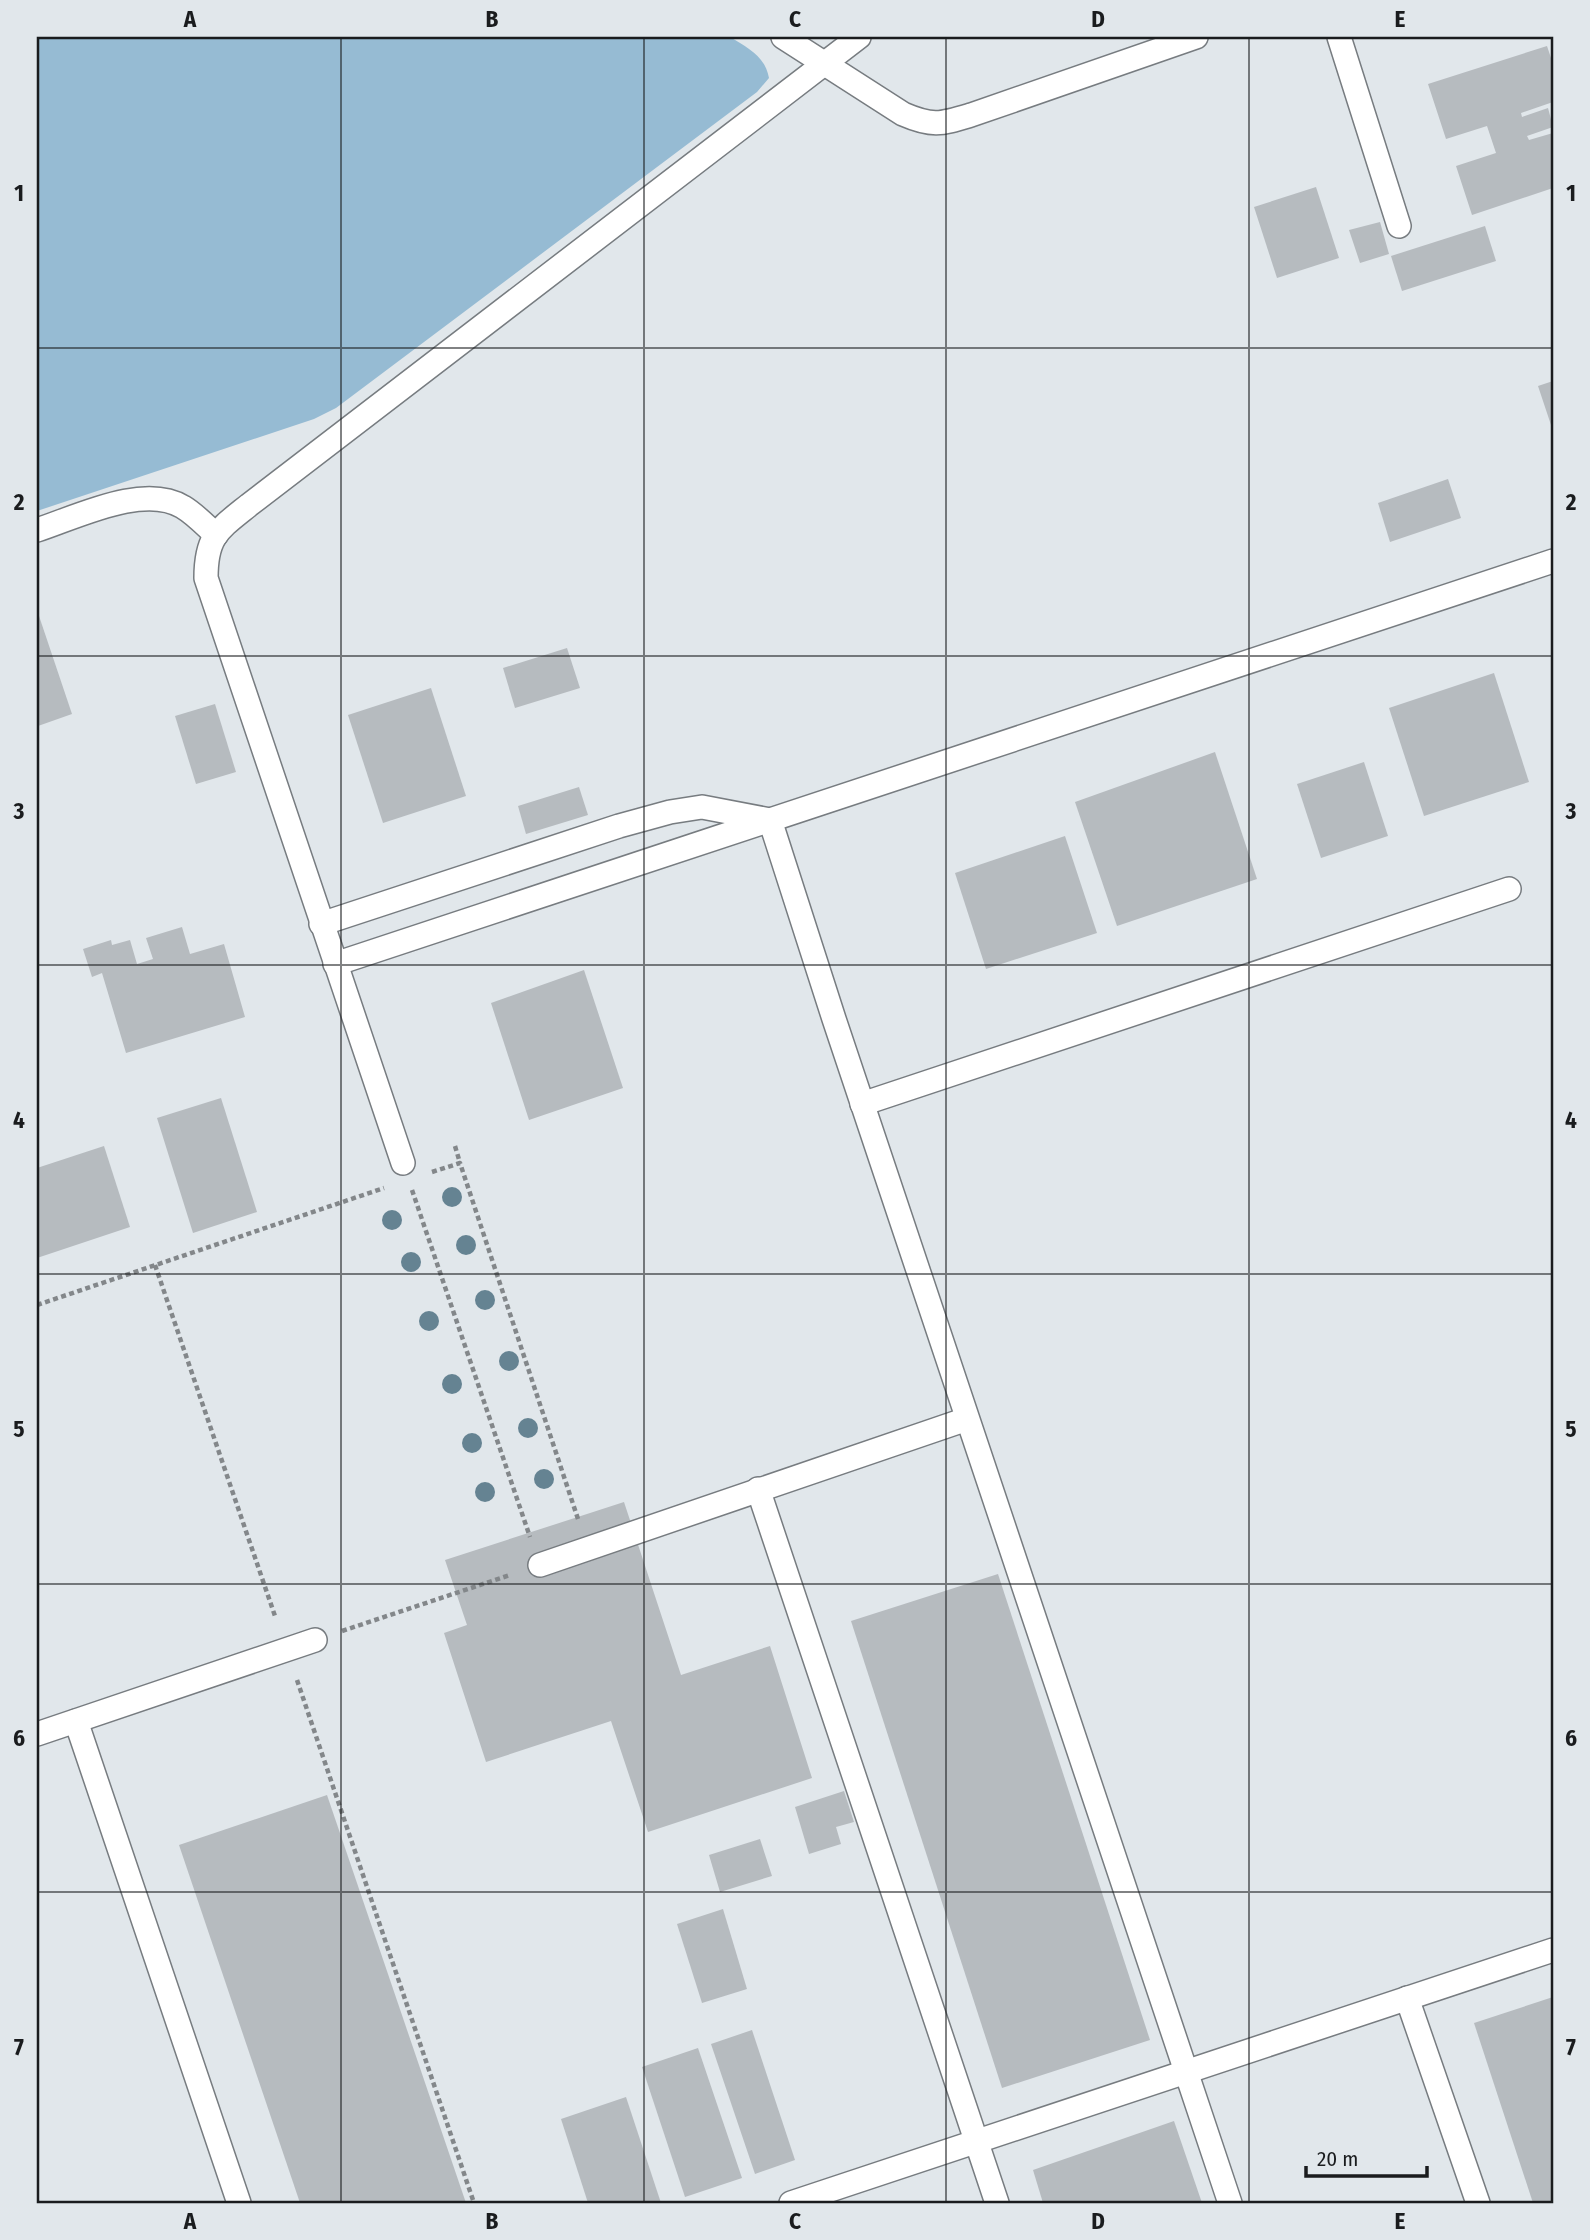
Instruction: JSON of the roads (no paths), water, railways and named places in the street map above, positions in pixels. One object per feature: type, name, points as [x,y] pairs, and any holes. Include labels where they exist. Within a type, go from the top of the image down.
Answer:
[{"type":"lane","points":[[783,37],[903,114],[924,123],[946,122],[1196,37]]},
{"type":"lane","points":[[405,1171],[206,578],[210,542],[222,526],[260,496],[859,37]]},
{"type":"lane","points":[[1339,37],[1399,226]]},
{"type":"lane","points":[[37,530],[121,502],[154,497],[182,506],[216,535]]},
{"type":"lane","points":[[335,964],[1553,561]]},
{"type":"lane","points":[[321,924],[619,826],[670,812],[702,807],[770,820]]},
{"type":"lane","points":[[770,820],[862,1104],[1230,2203]]},
{"type":"lane","points":[[862,1104],[1509,889]]},
{"type":"lane","points":[[540,1565],[967,1419]]},
{"type":"lane","points":[[758,1489],[997,2203]]},
{"type":"lane","points":[[37,1734],[315,1640]]},
{"type":"lane","points":[[76,1721],[239,2203]]},
{"type":"lane","points":[[791,2203],[1553,1950]]},
{"type":"lane","points":[[1407,1998],[1478,2203]]}]
